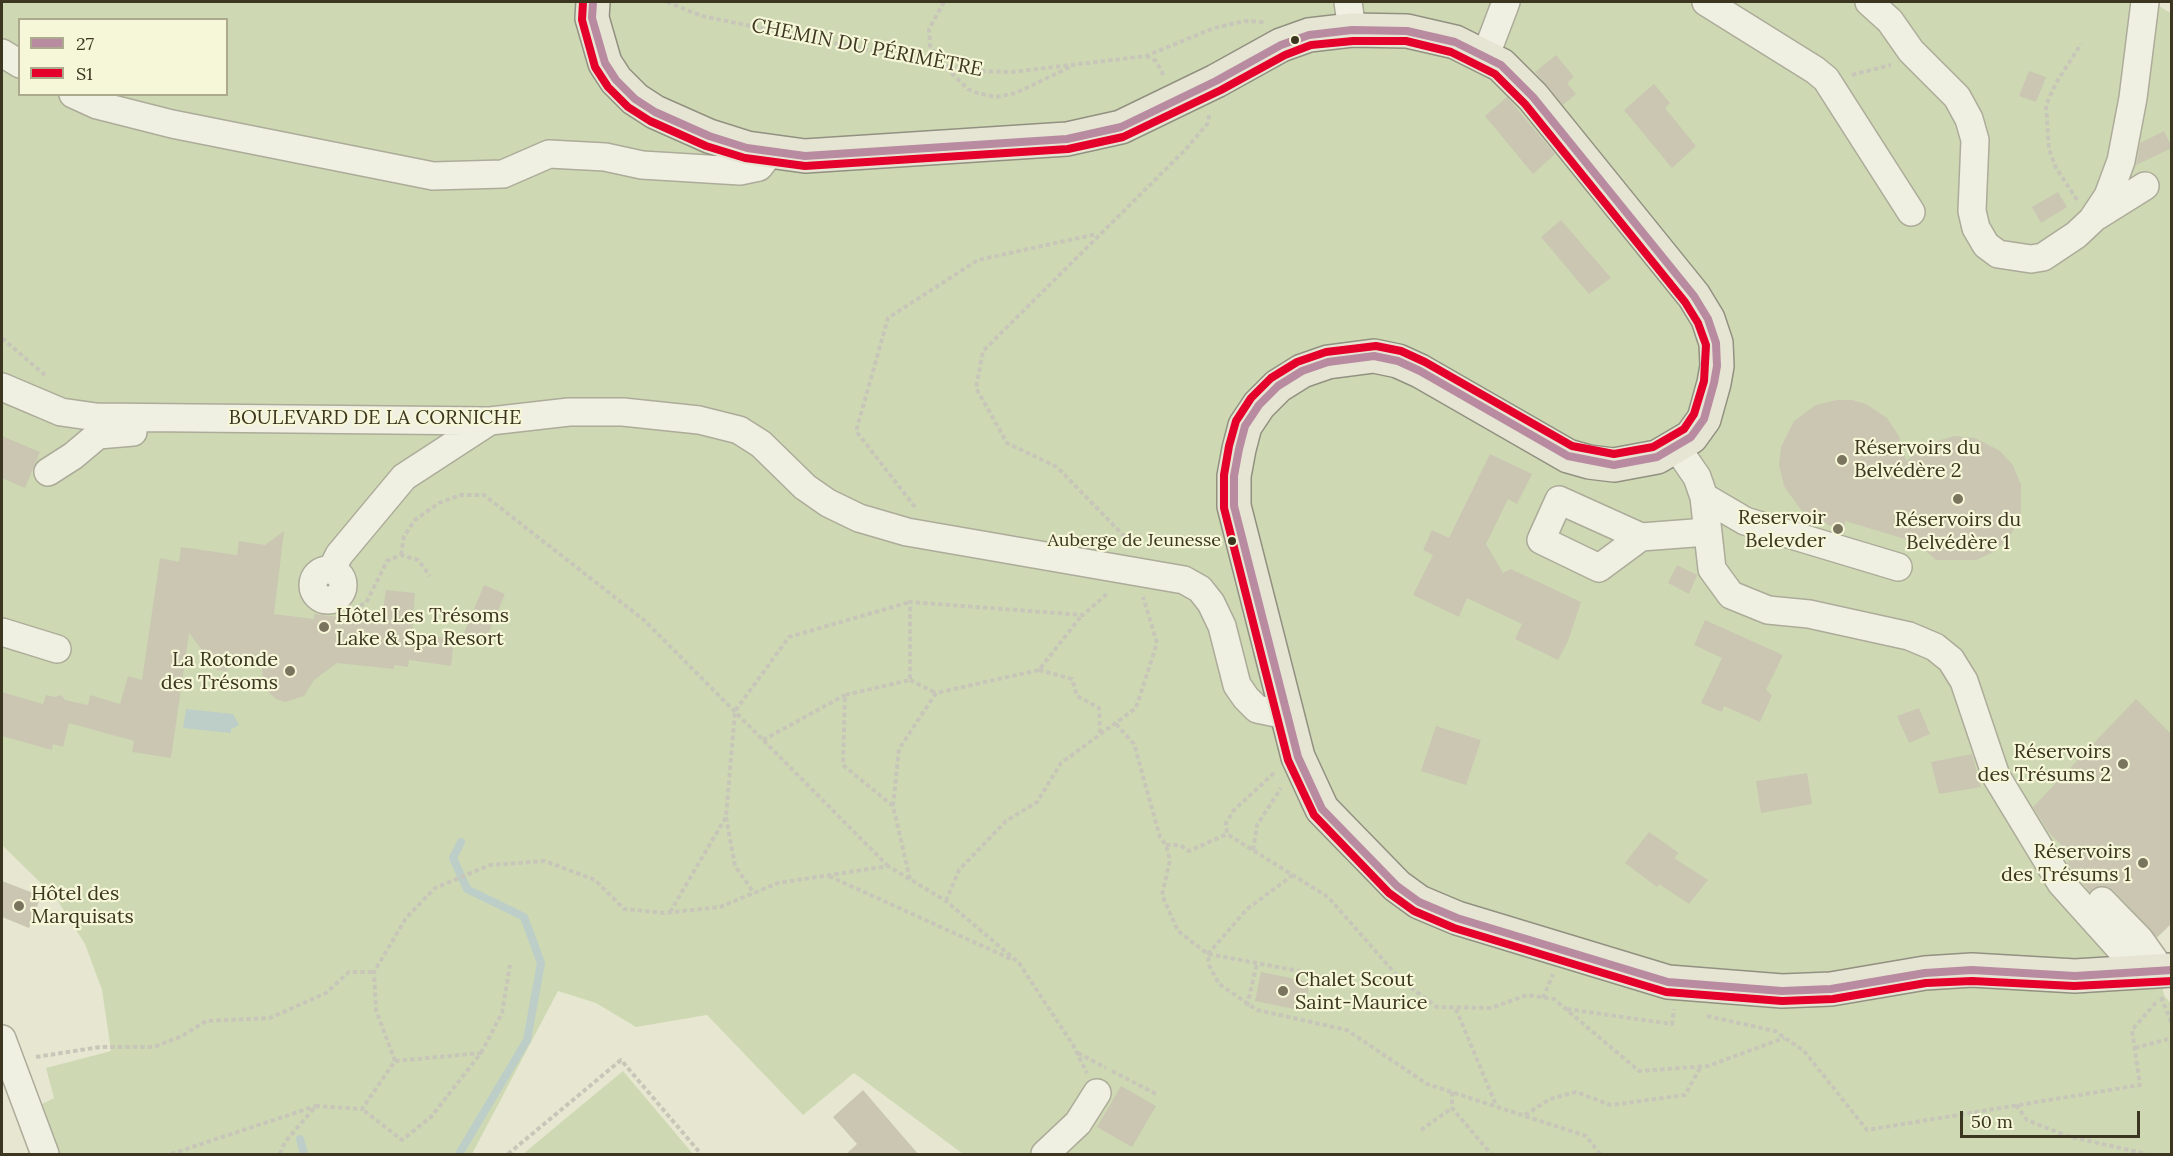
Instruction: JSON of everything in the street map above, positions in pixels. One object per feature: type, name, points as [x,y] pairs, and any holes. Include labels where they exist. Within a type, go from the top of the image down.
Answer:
[{"type":"main road","points":[[593,2],[592,18],[605,63],[616,80],[634,99],[655,112],[709,136],[770,153],[805,156],[1067,139],[1121,127],[1216,81],[1284,44],[1350,16],[1455,42],[1480,52],[1501,65],[1533,97],[1677,272],[1708,319],[1716,343],[1717,366],[1714,384],[1704,419],[1691,437],[1677,448],[1658,457],[1614,465],[1589,462],[1542,443],[1420,371],[1374,356],[1328,362],[1302,371],[1278,386],[1259,405],[1245,426],[1234,476],[1234,506],[1240,537],[1270,642],[1298,757],[1322,809],[1396,886],[1419,902],[1457,918],[1668,982],[1782,991],[1831,989],[1925,973],[1972,970],[2158,983]]},
{"type":"street","points":[[1480,52],[1490,44],[1506,2]]},
{"type":"street","points":[[1706,2],[1826,79],[1911,212]]},
{"type":"street","points":[[1869,2],[1890,21],[1911,51],[1950,88],[1969,119],[1975,140],[1972,211],[1976,228],[1986,244],[1998,254],[2014,259],[2043,257],[2076,235],[2092,220],[2145,186]]},
{"type":"street","points":[[2092,220],[2108,196],[2121,161],[2133,98],[2145,2]]},
{"type":"street","points":[[2,53],[18,63]]},
{"type":"street","points":[[77,96],[97,105],[172,124],[433,176],[503,174],[549,154],[740,171],[759,166],[770,153]]},
{"type":"street","name":"BOULEVARD DE LA CORNICHE","points":[[2,387],[61,412],[80,415],[490,421],[568,412],[623,412],[699,420],[739,430],[761,444],[805,487],[828,503],[859,518],[939,538],[1184,580],[1200,589],[1211,603],[1222,626],[1237,685],[1257,709],[1286,715]]},
{"type":"street","points":[[48,471],[98,435],[281,417]]},
{"type":"street","points":[[332,600],[319,597],[313,585],[319,573],[332,569],[339,555],[404,477],[490,421]]},
{"type":"street","points":[[1677,448],[1697,477],[1704,497],[1712,569],[1731,595],[1768,610],[1809,614],[1908,636],[1935,647],[1951,660],[1964,681],[1996,776],[2061,883],[2158,983]]},
{"type":"street","points":[[1704,497],[1745,521],[1898,567]]},
{"type":"street","points":[[1641,537],[1707,532]]},
{"type":"street","points":[[2,632],[57,649]]},
{"type":"street","points":[[2102,901],[2140,940],[2158,983]]},
{"type":"street","points":[[2,1039],[45,1155]]},
{"type":"street","points":[[1045,1155],[1078,1123],[1097,1093]]},
{"type":"path","name":"CHEMIN DU PÉRIMÈTRE","points":[[667,2],[702,16],[901,55],[970,71],[1012,72],[1146,56],[1214,28],[1245,21],[1274,23]]},
{"type":"path","points":[[944,2],[929,29],[928,39],[933,53],[968,89],[984,96],[996,97],[1027,89],[1077,63]]},
{"type":"path","points":[[2081,44],[2055,83],[2046,105],[2046,126],[2049,149],[2056,168],[2092,220]]},
{"type":"path","points":[[1826,79],[1881,69],[1911,51]]},
{"type":"path","points":[[946,901],[959,870],[1006,821],[1037,802],[1061,763],[1136,708],[1157,643],[1125,537],[1057,467],[1007,442],[976,388],[983,351],[1098,234],[1186,149],[1208,123],[1216,81]]},
{"type":"path","points":[[939,538],[856,431],[888,318],[978,260],[1098,234]]},
{"type":"path","points":[[401,555],[404,536],[415,520],[439,503],[460,495],[484,495],[644,620],[888,866],[946,901],[1018,963],[1077,1053],[1097,1093]]},
{"type":"path","points":[[332,600],[354,608],[366,603],[387,561],[401,555],[418,560],[430,576]]},
{"type":"path","points":[[1040,670],[1083,615],[1134,570]]},
{"type":"path","points":[[754,893],[735,866],[726,817],[735,711],[789,637],[909,602],[1083,615]]},
{"type":"path","points":[[909,602],[910,680]]},
{"type":"path","points":[[763,740],[845,695],[910,680],[936,693],[1040,670],[1072,679],[1077,696],[1099,708],[1100,735]]},
{"type":"path","points":[[910,880],[893,806],[899,749],[936,693]]},
{"type":"path","points":[[845,695],[843,765],[893,806]]},
{"type":"path","points":[[1116,724],[1134,744],[1160,837],[1166,844],[1170,860],[1162,895],[1178,931],[1208,954],[1310,973]]},
{"type":"path","points":[[1227,834],[1226,824],[1234,810],[1277,770],[1282,786],[1257,825],[1253,850]]},
{"type":"path","points":[[670,912],[726,817]]},
{"type":"path","points":[[1166,844],[1180,845],[1189,851],[1227,834]]},
{"type":"path","points":[[1227,834],[1328,897],[1401,980],[1437,1007],[1491,1008],[1527,995],[1554,999],[1639,1071],[1700,1067],[1784,1038]]},
{"type":"path","points":[[395,1061],[376,1010],[374,972],[406,918],[435,888],[490,865],[545,861],[595,880],[624,909],[670,912],[720,907],[778,883],[888,866]]},
{"type":"path","points":[[828,875],[1018,963]]},
{"type":"path","points":[[1293,875],[1247,909],[1208,954],[1209,965],[1220,984],[1247,1006],[1257,1010],[1347,1030],[1427,1084],[1586,1136],[1600,1155]]},
{"type":"path","points":[[1247,1006],[1257,963]]},
{"type":"path","points":[[171,1155],[316,1106],[362,1109],[402,1140],[431,1117],[481,1053],[502,1013],[510,965]]},
{"type":"path","points":[[32,1058],[100,1047],[154,1047],[182,1036],[206,1021],[270,1018],[326,993],[349,972],[374,972]]},
{"type":"path","points":[[2158,983],[2172,1024]]},
{"type":"path","points":[[1696,1013],[1775,1031],[1804,1051],[1867,1130],[2140,1085],[2132,1030],[2158,983]]},
{"type":"path","points":[[1566,1009],[1672,1024],[1674,1008],[1685,1011]]},
{"type":"path","points":[[1456,1009],[1496,1106]]},
{"type":"path","points":[[2134,1048],[2172,1038]]},
{"type":"path","points":[[395,1061],[481,1053]]},
{"type":"path","points":[[1077,1053],[1158,1095]]},
{"type":"path","points":[[508,1155],[621,1060],[701,1155]]},
{"type":"path","points":[[362,1109],[395,1061]]},
{"type":"path","points":[[1524,1116],[1550,1099],[1576,1092],[1611,1105],[1685,1095],[1700,1067]]},
{"type":"path","points":[[1452,1091],[1452,1108],[1491,1155]]},
{"type":"path","points":[[280,1155],[285,1142],[316,1106]]},
{"type":"path","points":[[2016,1106],[2027,1120],[2067,1136],[2146,1155]]},
{"type":"path","points":[[1421,1130],[1452,1108]]},
{"type":"green space","points":[[2,2],[2153,2],[2172,14],[2172,923],[2154,941],[2164,995],[2171,1004],[2171,1154],[963,1154],[854,1073],[803,1115],[707,1015],[636,1027],[596,1003],[558,991],[472,1154],[31,1154],[53,1145],[40,1105],[54,1098],[46,1068],[111,1051],[102,990],[85,944],[56,898],[2,845]]},
{"type":"green space","points":[[623,1071],[693,1154],[523,1154],[571,1114]]},
{"type":"shaded area","points":[[186,709],[233,714],[239,725],[231,729],[231,733],[183,728]]},
{"type":"building","points":[[1556,55],[1574,77],[1567,83],[1576,94],[1563,105],[1535,72]]},
{"type":"building","points":[[2029,71],[2046,77],[2036,102],[2019,96]]},
{"type":"building","points":[[1654,84],[1670,103],[1665,108],[1696,146],[1672,168],[1624,110]]},
{"type":"building","points":[[1507,97],[1555,154],[1533,174],[1485,116]]},
{"type":"building","points":[[2164,131],[2172,148],[2136,165],[2140,143]]},
{"type":"building","points":[[2058,192],[2067,207],[2041,223],[2032,207]]},
{"type":"building","points":[[1561,220],[1611,278],[1589,294],[1541,237]]},
{"type":"building","points":[[1837,400],[1852,400],[1866,404],[1887,418],[1899,436],[1906,461],[1928,444],[1954,436],[1975,438],[2000,451],[2013,465],[2021,485],[2021,515],[2009,538],[1994,552],[1976,560],[1936,560],[1915,542],[1845,521],[1845,534],[1801,510],[1784,486],[1779,465],[1781,447],[1794,421],[1816,405]]},
{"type":"building","points":[[2,436],[40,452],[25,488],[2,478]]},
{"type":"building","points":[[1490,454],[1532,474],[1517,504],[1508,499],[1486,544],[1503,573],[1511,569],[1581,602],[1568,641],[1558,660],[1515,639],[1522,624],[1467,598],[1459,617],[1413,595],[1433,555],[1423,550],[1432,530],[1449,538]]},
{"type":"building","points":[[284,531],[274,614],[314,619],[314,614],[381,622],[386,590],[415,593],[412,634],[454,639],[451,666],[409,660],[408,667],[394,665],[394,669],[337,663],[314,680],[304,696],[285,702],[276,699],[267,691],[263,682],[262,668],[236,664],[227,671],[217,670],[189,633],[171,758],[132,752],[134,741],[69,723],[63,747],[53,744],[52,750],[2,736],[2,692],[43,704],[46,695],[55,697],[61,695],[65,700],[88,705],[90,695],[120,704],[128,676],[142,680],[160,558],[179,562],[181,547],[237,555],[239,541],[265,545]]},
{"type":"building","points":[[1677,565],[1697,575],[1689,594],[1668,583]]},
{"type":"building","points":[[484,585],[505,594],[485,642],[464,633]]},
{"type":"building","points":[[1705,620],[1783,655],[1766,690],[1772,695],[1760,722],[1724,706],[1722,712],[1701,703],[1722,658],[1694,645]]},
{"type":"building","name":"Réservoirs des Trésums 2","points":[[2136,699],[2172,735],[2172,923],[2157,937],[2113,890],[2099,886],[2090,892],[2067,863],[2073,858],[2048,831],[2033,807]]},
{"type":"building","points":[[1919,708],[1930,734],[1909,743],[1897,716]]},
{"type":"building","points":[[1436,726],[1481,740],[1466,785],[1421,771]]},
{"type":"building","points":[[1972,754],[1981,787],[1939,794],[1931,762]]},
{"type":"building","points":[[1807,773],[1812,804],[1761,813],[1756,781]]},
{"type":"building","points":[[1649,832],[1679,853],[1674,858],[1708,880],[1689,904],[1659,884],[1657,887],[1625,863]]},
{"type":"building","name":"Hôtel des Marquisats","points":[[2,881],[41,896],[29,928],[2,917]]},
{"type":"building","name":"Chalet Scout Saint-Maurice","points":[[1261,972],[1310,982],[1304,1011],[1255,1001]]},
{"type":"building","points":[[1121,1086],[1156,1106],[1132,1147],[1097,1127]]},
{"type":"building","points":[[863,1090],[919,1155],[845,1155],[857,1144],[833,1117]]},
{"type":"waterway","points":[[459,1154],[527,1040],[541,963],[524,917],[467,889],[453,858],[461,842]]},
{"type":"waterway","points":[[300,1139],[304,1154]]},
{"type":"transit line","name":"S1","points":[[583,2],[582,20],[595,67],[608,87],[628,107],[650,121],[706,146],[745,158],[805,166],[1068,149],[1123,137],[1221,90],[1285,55],[1311,45],[1353,41],[1406,41],[1451,52],[1495,74],[1525,104],[1685,302],[1698,323],[1706,345],[1704,381],[1694,414],[1684,429],[1653,447],[1614,454],[1572,446],[1425,362],[1401,351],[1376,346],[1326,352],[1297,362],[1271,378],[1251,398],[1236,421],[1229,446],[1224,475],[1224,508],[1288,760],[1314,815],[1389,893],[1414,911],[1454,928],[1666,992],[1782,1001],[1833,999],[1926,983],[1972,981],[2074,986],[2172,981]]},
{"type":"transit line","name":"27","points":[[593,2],[592,18],[605,63],[616,80],[635,99],[655,112],[709,136],[747,148],[805,156],[1067,139],[1121,127],[1216,81],[1281,45],[1309,35],[1352,30],[1407,31],[1455,42],[1501,65],[1533,97],[1694,296],[1708,319],[1716,343],[1717,366],[1714,383],[1704,419],[1691,437],[1657,457],[1614,465],[1568,456],[1420,371],[1398,361],[1374,356],[1328,362],[1302,371],[1278,386],[1259,405],[1245,426],[1239,449],[1234,476],[1234,506],[1298,757],[1322,809],[1397,886],[1419,902],[1457,918],[1668,982],[1782,991],[1831,989],[1925,973],[1972,970],[2075,976],[2172,970]]},
{"type":"place","name":"Réservoirs du Belvédère 2","points":[[1842,460]]},
{"type":"place","name":"Réservoirs du Belvédère 1","points":[[1958,499]]},
{"type":"place","name":"Reservoir Belevder","points":[[1838,529]]},
{"type":"place","name":"Auberge de Jeunesse","points":[[1232,541]]},
{"type":"place","name":"Hôtel Les Trésoms Lake & Spa Resort","points":[[324,627]]},
{"type":"place","name":"La Rotonde des Trésoms","points":[[290,671]]},
{"type":"place","name":"Réservoirs des Trésums 2","points":[[2123,764]]},
{"type":"place","name":"Réservoirs des Trésums 1","points":[[2143,863]]},
{"type":"place","name":"Hôtel des Marquisats","points":[[19,906]]},
{"type":"place","name":"Chalet Scout Saint-Maurice","points":[[1283,991]]}]
